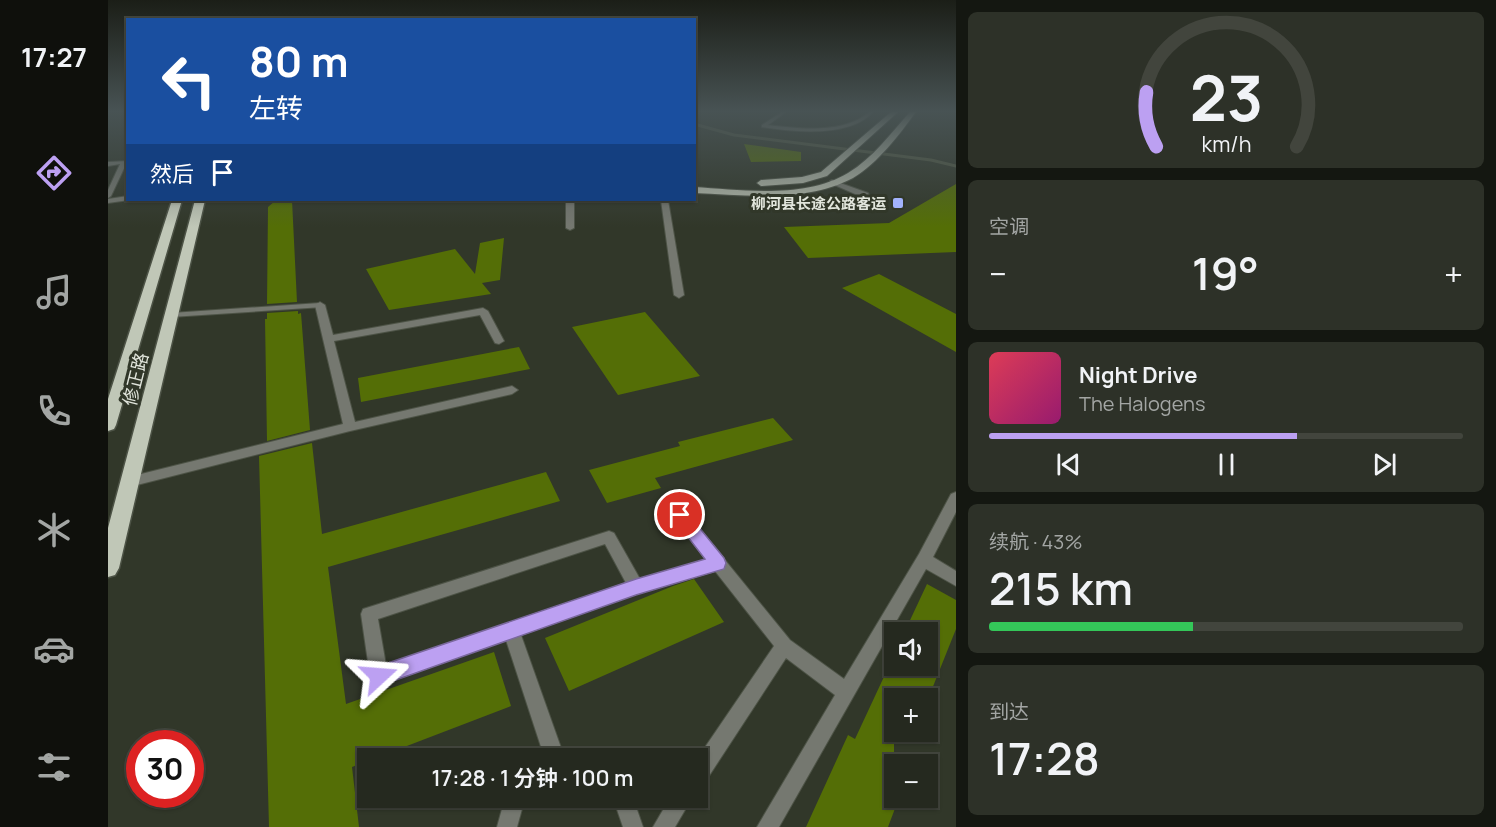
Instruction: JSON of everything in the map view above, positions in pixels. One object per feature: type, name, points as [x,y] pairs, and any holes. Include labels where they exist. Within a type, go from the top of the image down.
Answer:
[{"type":"highway","name":"修正路","points":[[108,425],[177,201]]},
{"type":"highway","name":"修正路","points":[[108,568],[200,201]]},
{"type":"main road","points":[[696,182],[777,184],[803,180],[824,174],[853,151]]},
{"type":"main road","points":[[696,190],[784,194],[832,182],[866,165],[879,151]]},
{"type":"street","points":[[832,182],[865,195]]},
{"type":"street","points":[[570,201],[570,228]]},
{"type":"street","points":[[664,201],[679,295]]},
{"type":"street","points":[[320,305],[350,427]]},
{"type":"street","points":[[329,339],[483,310],[499,341]]},
{"type":"street","points":[[129,482],[350,427],[512,390]]},
{"type":"street","points":[[766,827],[924,559],[956,498]]},
{"type":"street","points":[[680,515],[784,646],[846,692]]},
{"type":"street","points":[[636,587],[609,537],[369,614],[379,676],[512,632],[636,587],[718,563]]},
{"type":"street","points":[[924,559],[956,579]]},
{"type":"street","points":[[512,632],[551,748]]},
{"type":"street","points":[[708,760],[784,646]]},
{"type":"street","points":[[507,827],[512,808]]},
{"type":"street","points":[[626,808],[633,827]]},
{"type":"street","points":[[663,827],[675,808]]},
{"type":"lane","points":[[108,164],[126,162]]},
{"type":"lane","points":[[126,162],[108,198],[126,198]]},
{"type":"lane","points":[[171,315],[320,305]]},
{"type":"building","points":[[747,151],[801,152],[801,161],[751,162]]},
{"type":"building","points":[[956,184],[956,252],[808,258],[784,227],[889,223]]},
{"type":"building","points":[[275,201],[292,201],[297,302],[267,304],[268,207]]},
{"type":"building","points":[[504,238],[500,280],[482,283],[491,294],[389,310],[366,269],[455,249],[475,274],[480,243]]},
{"type":"building","points":[[879,274],[956,314],[956,352],[842,288]]},
{"type":"building","points":[[298,311],[298,314],[301,313],[310,430],[267,441],[265,319],[267,319],[267,313]]},
{"type":"building","points":[[645,312],[700,376],[618,395],[572,327]]},
{"type":"building","points":[[519,347],[530,369],[361,402],[358,378]]},
{"type":"building","points":[[773,418],[793,440],[655,478],[661,488],[607,503],[589,470],[680,446],[678,442]]},
{"type":"building","points":[[312,443],[322,534],[546,472],[560,501],[328,567],[346,704],[494,652],[511,706],[402,748],[357,748],[357,765],[352,767],[359,827],[269,827],[259,456]]},
{"type":"building","points":[[694,579],[724,622],[569,691],[545,638]]},
{"type":"building","points":[[927,584],[956,600],[956,629],[938,674],[938,622],[909,622]]},
{"type":"building","points":[[884,676],[937,676],[932,688],[884,688],[884,742],[894,742],[894,754],[884,754],[884,808],[895,808],[888,827],[806,827],[848,735],[855,739]]},
{"type":"waterway","points":[[857,151],[931,160],[956,166]]},
{"type":"place","name":"柳河县长途公路客运","points":[[898,203]]},
{"type":"route","points":[[379,676],[512,632],[636,587],[718,563],[680,515]]}]
